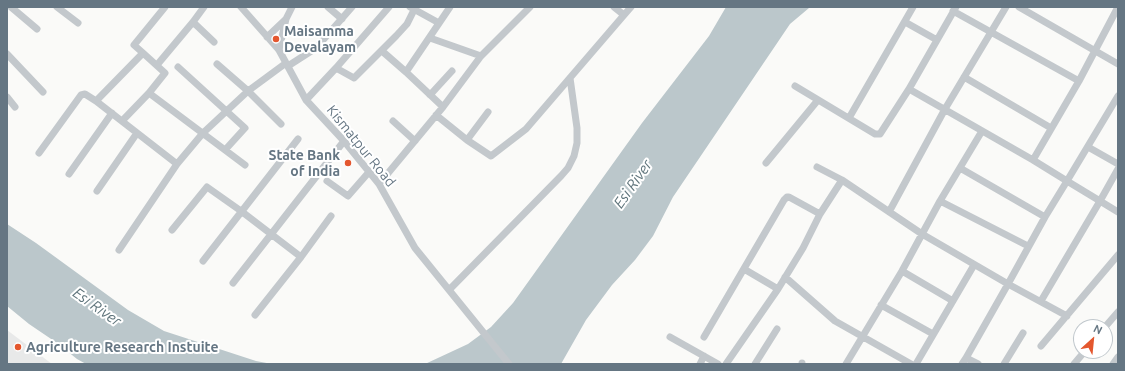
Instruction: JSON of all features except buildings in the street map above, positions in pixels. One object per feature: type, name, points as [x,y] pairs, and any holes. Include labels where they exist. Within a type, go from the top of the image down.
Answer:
[{"type":"street","points":[[11,7],[37,29]]},
{"type":"street","points":[[57,7],[78,23]]},
{"type":"street","points":[[122,121],[149,93],[165,72],[134,45],[165,7]]},
{"type":"street","points":[[157,65],[204,7]]},
{"type":"street","name":"Kismatpur Road","points":[[243,7],[278,50],[306,100],[344,141],[379,184],[415,248],[509,364]]},
{"type":"street","points":[[278,50],[286,19],[292,7]]},
{"type":"street","points":[[328,7],[342,19]]},
{"type":"street","points":[[119,250],[177,164],[203,133],[248,91],[287,64],[316,48],[352,7]]},
{"type":"street","points":[[306,100],[389,7]]},
{"type":"street","points":[[406,72],[450,7]]},
{"type":"street","points":[[379,184],[436,115],[481,56],[530,7]]},
{"type":"street","points":[[614,7],[624,14]]},
{"type":"street","points":[[436,115],[490,156],[526,129],[631,7]]},
{"type":"street","points":[[849,118],[913,7]]},
{"type":"street","points":[[889,212],[945,109],[1006,7]]},
{"type":"street","points":[[1019,7],[1118,64]]},
{"type":"street","points":[[1033,160],[1079,81],[1118,7]]},
{"type":"street","points":[[336,68],[354,78],[407,24],[412,8],[439,23]]},
{"type":"street","points":[[795,86],[875,134],[880,134],[909,89],[954,9],[991,32],[1079,81]]},
{"type":"street","points":[[267,37],[286,19]]},
{"type":"street","points":[[193,22],[214,42]]},
{"type":"street","points":[[905,22],[937,40]]},
{"type":"street","points":[[430,38],[481,56]]},
{"type":"street","points":[[382,51],[442,107]]},
{"type":"street","points":[[96,101],[143,53]]},
{"type":"street","points":[[7,54],[43,92]]},
{"type":"street","points":[[217,64],[248,91],[281,124]]},
{"type":"street","points":[[178,67],[245,128],[226,150]]},
{"type":"street","points":[[430,95],[452,71]]},
{"type":"street","points":[[964,77],[1052,128]]},
{"type":"street","points":[[449,290],[568,168],[574,156],[577,143],[577,128],[570,78]]},
{"type":"street","points":[[909,89],[1033,160],[1118,212]]},
{"type":"street","points":[[149,93],[226,150],[245,166]]},
{"type":"street","points":[[39,153],[81,95],[85,94],[112,113],[177,164]]},
{"type":"street","points":[[978,364],[964,361],[1028,246],[1118,96]]},
{"type":"street","points":[[7,97],[15,107]]},
{"type":"street","points":[[766,162],[818,100]]},
{"type":"street","points":[[467,140],[488,112]]},
{"type":"street","points":[[69,174],[112,113]]},
{"type":"street","points":[[393,121],[415,141]]},
{"type":"street","points":[[846,364],[902,271],[940,201],[982,131]]},
{"type":"street","points":[[97,191],[137,133]]},
{"type":"street","points":[[203,261],[241,210],[298,140]]},
{"type":"street","points":[[232,283],[344,141]]},
{"type":"street","points":[[1088,147],[1118,164]]},
{"type":"street","points":[[817,167],[842,180],[922,234],[974,265],[1067,316]]},
{"type":"street","points":[[960,168],[1045,217]]},
{"type":"street","points":[[1041,301],[1118,169]]},
{"type":"street","points":[[327,181],[348,196],[369,172]]},
{"type":"street","points":[[726,364],[778,289],[803,248],[820,214],[842,180]]},
{"type":"street","points":[[172,230],[207,187],[241,210],[300,257]]},
{"type":"street","points":[[704,337],[784,200],[787,197],[820,214]]},
{"type":"street","points":[[940,201],[1028,246]]},
{"type":"street","points":[[255,315],[331,216]]},
{"type":"street","points":[[1041,346],[1118,255]]},
{"type":"street","points":[[916,364],[974,265]]},
{"type":"street","points":[[744,269],[778,289]]},
{"type":"street","points":[[902,271],[953,301]]},
{"type":"street","points":[[785,277],[835,321],[911,364]]},
{"type":"street","points":[[881,305],[933,334]]},
{"type":"street","points":[[755,364],[777,329]]},
{"type":"street","points":[[1004,364],[1023,333]]},
{"type":"street","points":[[670,337],[718,364]]},
{"type":"street","points":[[700,364],[704,356]]},
{"type":"street","points":[[1113,364],[1118,357]]},
{"type":"shaded area","name":"Agriculture Research Instuite","points":[[7,330],[52,364],[7,364]]},
{"type":"water","name":"Esi River","points":[[726,7],[816,7],[809,8],[790,24],[673,197],[653,236],[635,260],[612,285],[586,320],[561,364],[425,364],[468,344],[491,327],[513,303],[642,123],[709,36]]},
{"type":"water","name":"Esi River","points":[[7,224],[36,243],[128,310],[164,331],[256,361],[272,364],[86,364],[29,324],[7,306]]},
{"type":"place","name":"Maisamma Devalayam","points":[[276,39]]},
{"type":"place","name":"State Bank of India","points":[[348,163]]},
{"type":"place","name":"Agriculture Research Instuite","points":[[18,347]]}]
